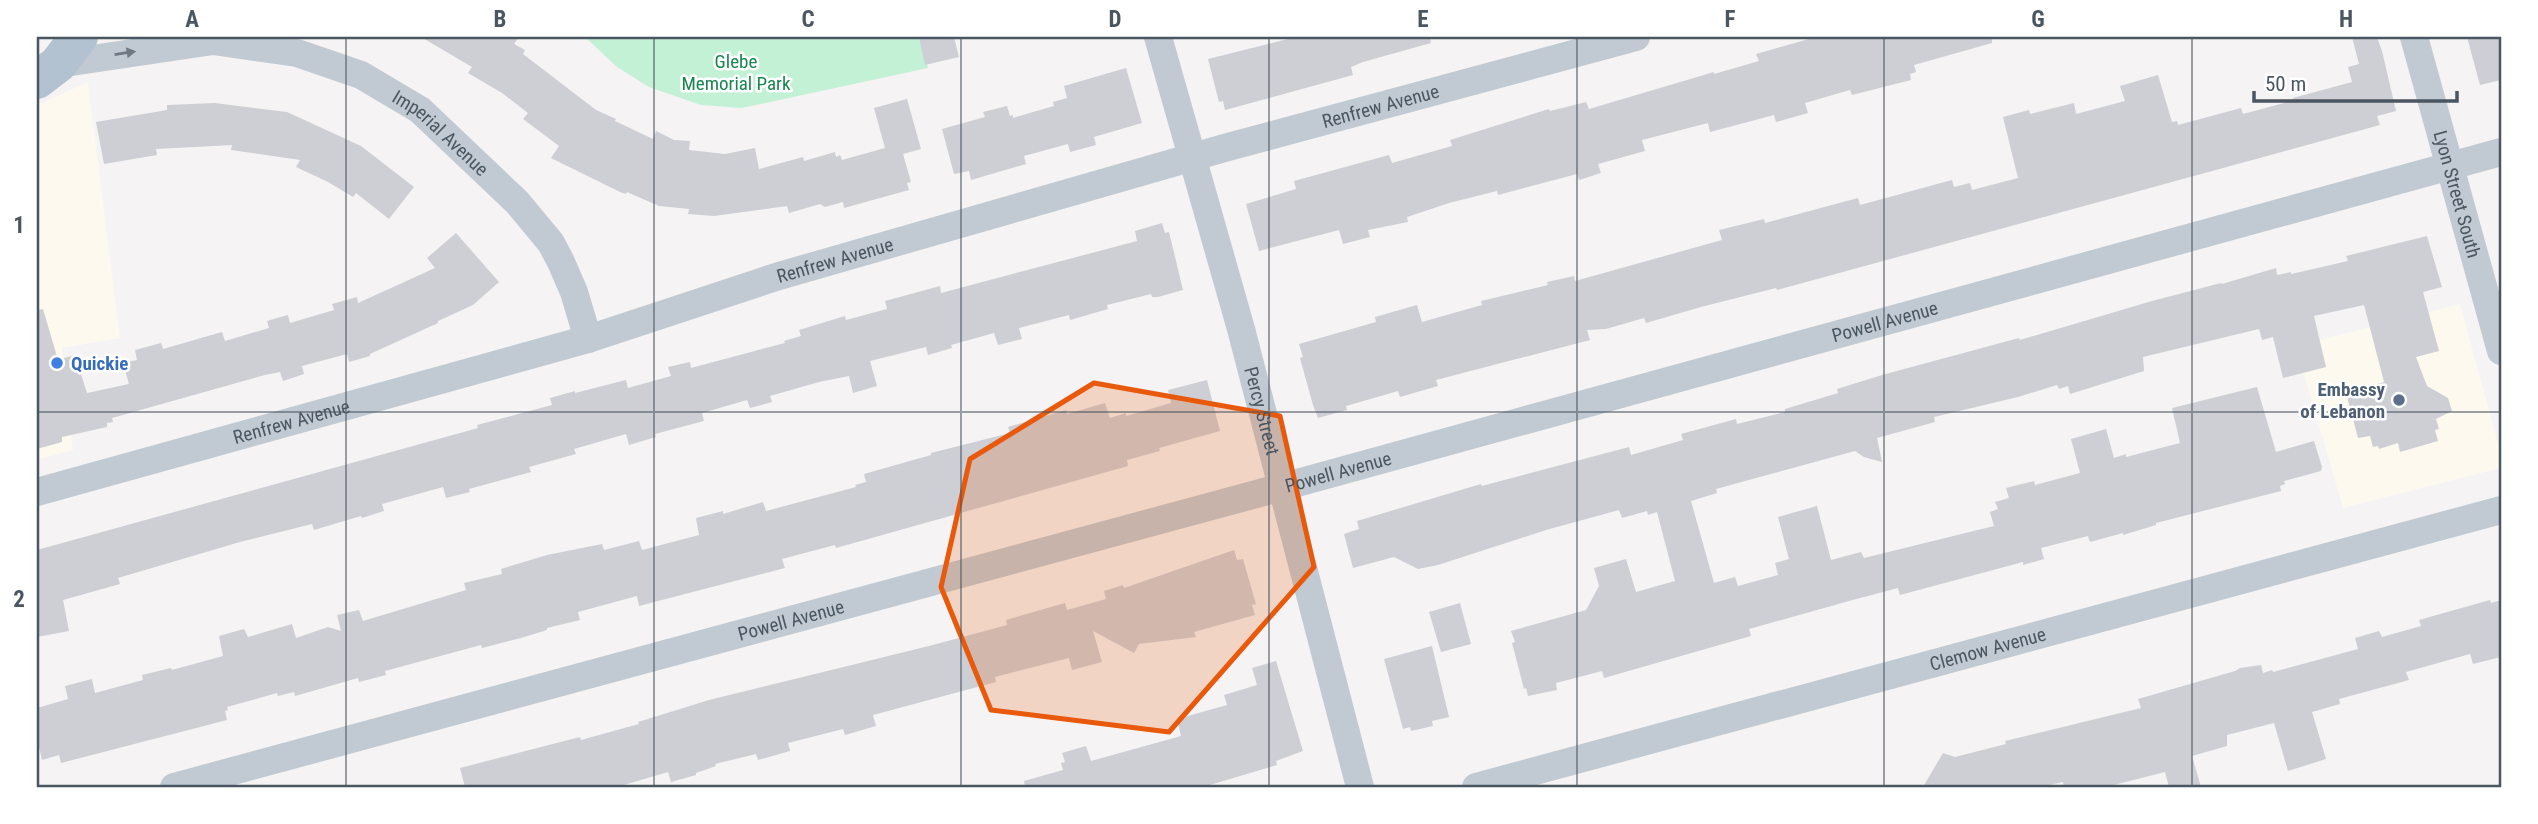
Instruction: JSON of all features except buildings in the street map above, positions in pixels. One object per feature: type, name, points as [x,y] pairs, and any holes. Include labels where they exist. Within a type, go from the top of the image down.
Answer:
[{"type":"street","name":"Percy Street","points":[[1158,37],[1241,330],[1360,787]]},
{"type":"street","name":"Renfrew Avenue","points":[[37,492],[588,339],[779,276],[1636,37]]},
{"type":"street","name":"Lyon Street South","points":[[2414,37],[2452,166],[2501,351]]},
{"type":"street","name":"Imperial Avenue","points":[[53,63],[199,39],[298,53],[361,75],[420,110],[517,202],[551,243],[574,292],[588,339]]},
{"type":"street","name":"Powell Avenue","points":[[174,787],[2501,152]]},
{"type":"street","name":"Clemow Avenue","points":[[1476,787],[2501,510]]},
{"type":"highlighted area","points":[[1094,383],[1280,416],[1314,567],[1169,732],[991,710],[941,587],[970,459]]},
{"type":"shaded area","points":[[88,82],[120,338],[62,348],[73,450],[37,460],[37,105]]},
{"type":"shaded area","name":"Embassy of Lebanon","points":[[2460,304],[2501,454],[2501,468],[2343,508],[2296,346]]},
{"type":"green space","name":"Glebe Memorial Park","points":[[585,37],[920,37],[928,68],[742,108],[701,105],[649,87],[617,67]]},
{"type":"place","name":"Quickie","points":[[57,363]]},
{"type":"place","name":"Embassy of Lebanon","points":[[2399,400]]}]
